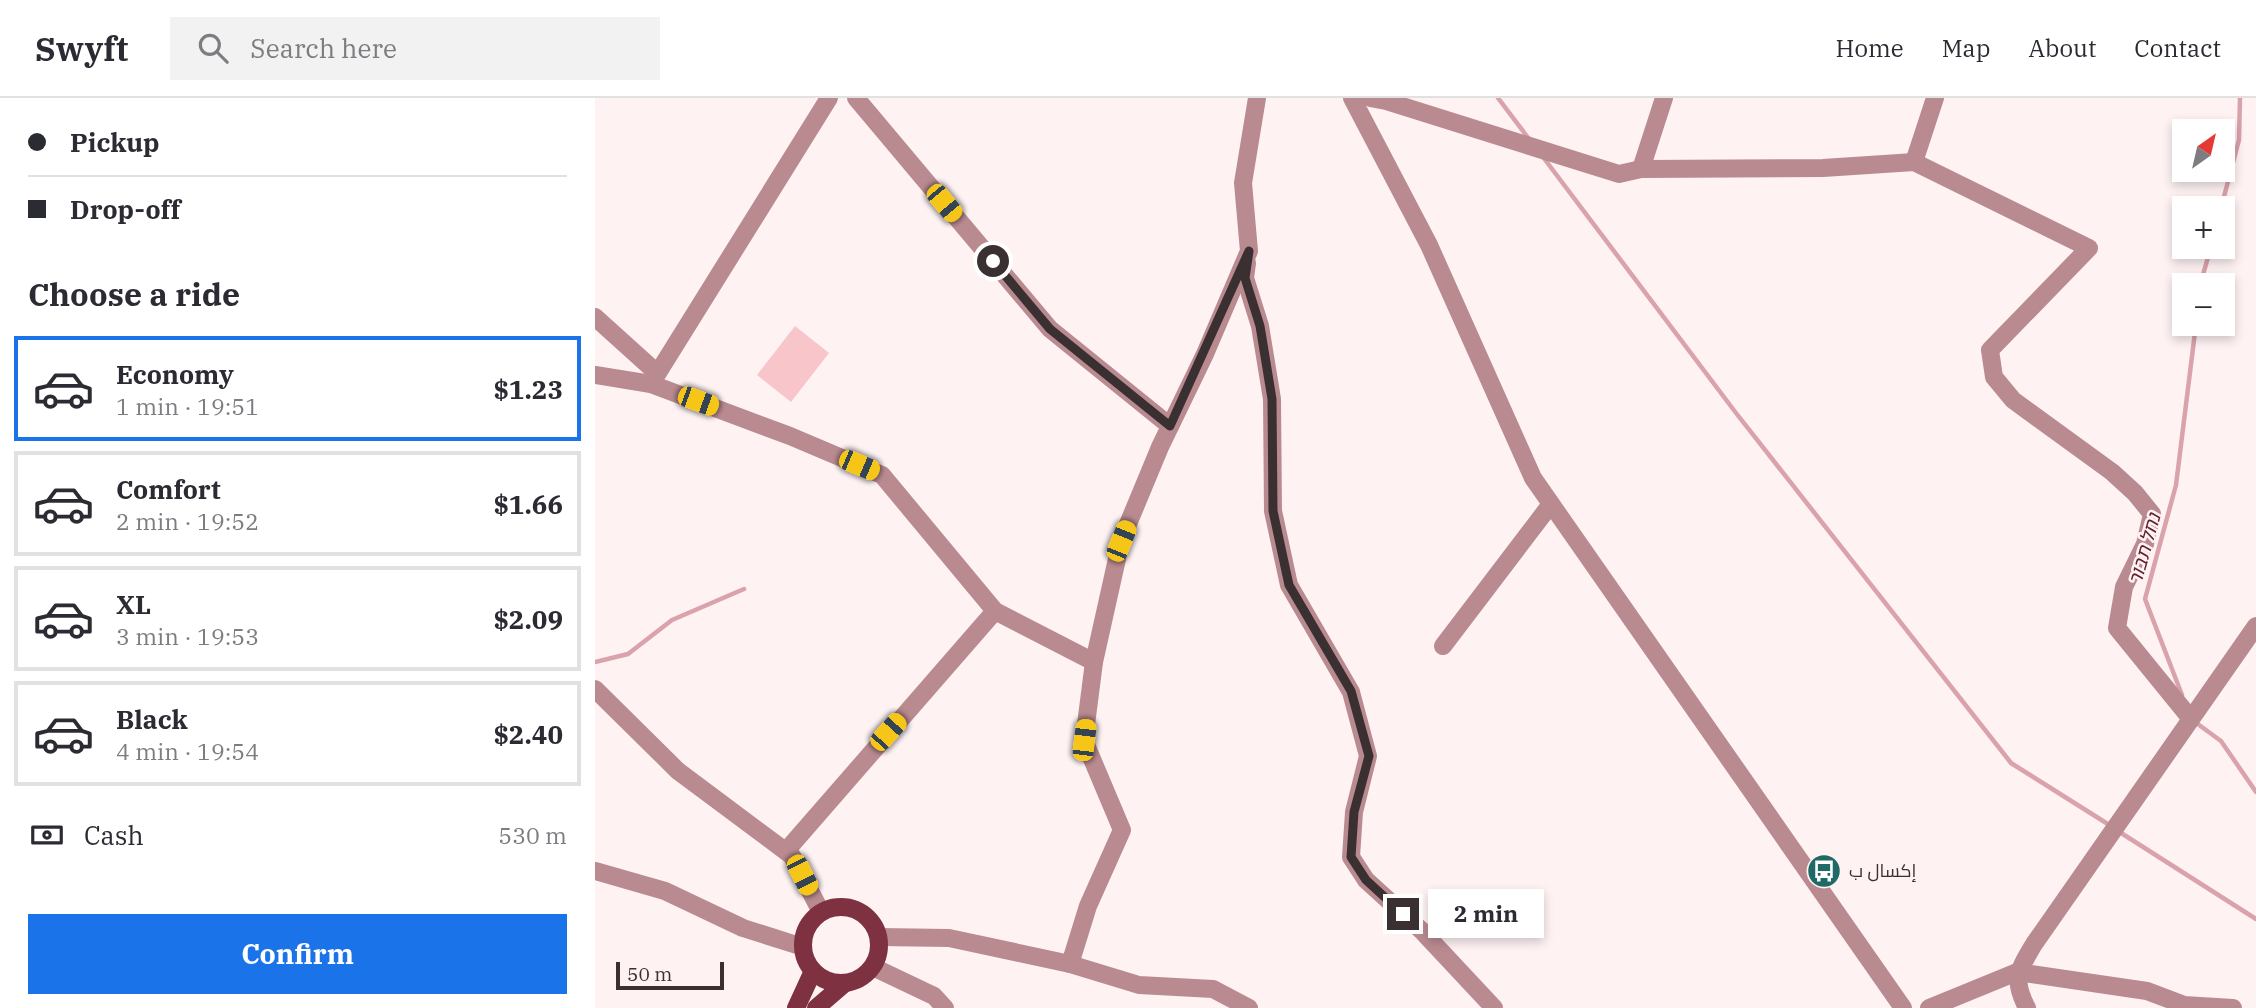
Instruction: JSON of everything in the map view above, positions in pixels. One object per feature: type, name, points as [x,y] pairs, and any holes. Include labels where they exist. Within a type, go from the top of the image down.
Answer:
[{"type":"main road","points":[[845,907],[866,916],[879,937],[880,947],[873,967],[855,981],[844,984],[832,983],[813,971],[806,960],[803,947],[807,927],[821,912],[832,908],[845,907]]},
{"type":"main road","points":[[796,1008],[813,971]]},
{"type":"main road","points":[[816,1008],[844,984]]},
{"type":"street","points":[[654,378],[829,98]]},
{"type":"street","points":[[1257,98],[1243,183],[1249,251],[1245,278],[1260,326],[1272,399],[1273,511],[1289,585],[1351,691],[1369,756],[1354,812],[1351,857],[1366,880],[1422,931],[1494,1008]]},
{"type":"street","points":[[1352,98],[1429,245],[1533,478],[1903,1008]]},
{"type":"street","points":[[1370,98],[1619,174],[1641,169],[1823,168],[1914,162],[2089,248],[1990,351],[1994,377],[2013,400],[2112,472],[2135,493],[2152,514],[2145,544],[2124,587],[2117,628],[2191,719]]},
{"type":"street","points":[[1641,169],[1664,98]]},
{"type":"street","points":[[1914,162],[1935,98]]},
{"type":"street","points":[[862,101],[1050,329],[1170,426]]},
{"type":"street","points":[[1070,964],[1088,906],[1122,830],[1084,740],[1094,662],[1121,541],[1249,251]]},
{"type":"street","points":[[595,317],[654,378]]},
{"type":"street","points":[[595,375],[654,378],[883,475],[995,611],[1094,662]]},
{"type":"street","points":[[1443,646],[1551,504]]},
{"type":"street","points":[[786,851],[995,611]]},
{"type":"street","points":[[2027,1008],[2019,992],[2017,972],[2256,626]]},
{"type":"street","points":[[595,689],[678,771],[792,856],[821,912]]},
{"type":"street","points":[[595,871],[665,891],[743,928],[803,947]]},
{"type":"street","points":[[879,937],[949,938],[1070,964],[1139,985],[1213,989],[1249,1008]]},
{"type":"street","points":[[873,967],[934,996],[945,1008]]},
{"type":"street","points":[[1929,1008],[2017,972],[2147,991],[2184,1007],[2233,1008]]},
{"type":"shaded area","points":[[795,326],[829,353],[791,402],[757,375]]},
{"type":"waterway","points":[[1498,98],[1529,139]]},
{"type":"waterway","name":"נחל תבור","points":[[2224,196],[2239,140],[2240,98]]},
{"type":"waterway","points":[[1543,157],[1736,413],[2011,763],[2111,826]]},
{"type":"waterway","name":"נחל תבור","points":[[2203,273],[2208,259]]},
{"type":"waterway","name":"נחל תבור","points":[[2182,695],[2145,599],[2176,485],[2195,336]]},
{"type":"waterway","points":[[595,662],[628,654],[672,620],[744,589]]},
{"type":"waterway","name":"נחל תבור","points":[[2195,722],[2221,741],[2256,792]]},
{"type":"waterway","points":[[2118,831],[2256,919]]},
{"type":"place","name":"إكسال ب","points":[[1824,871]]},
{"type":"route","points":[[993,261],[1050,329],[1170,426],[1205,354],[1249,251],[1245,278],[1260,326],[1272,399],[1273,511],[1289,585],[1351,691],[1369,756],[1354,812],[1351,857],[1366,880],[1403,914]]}]
